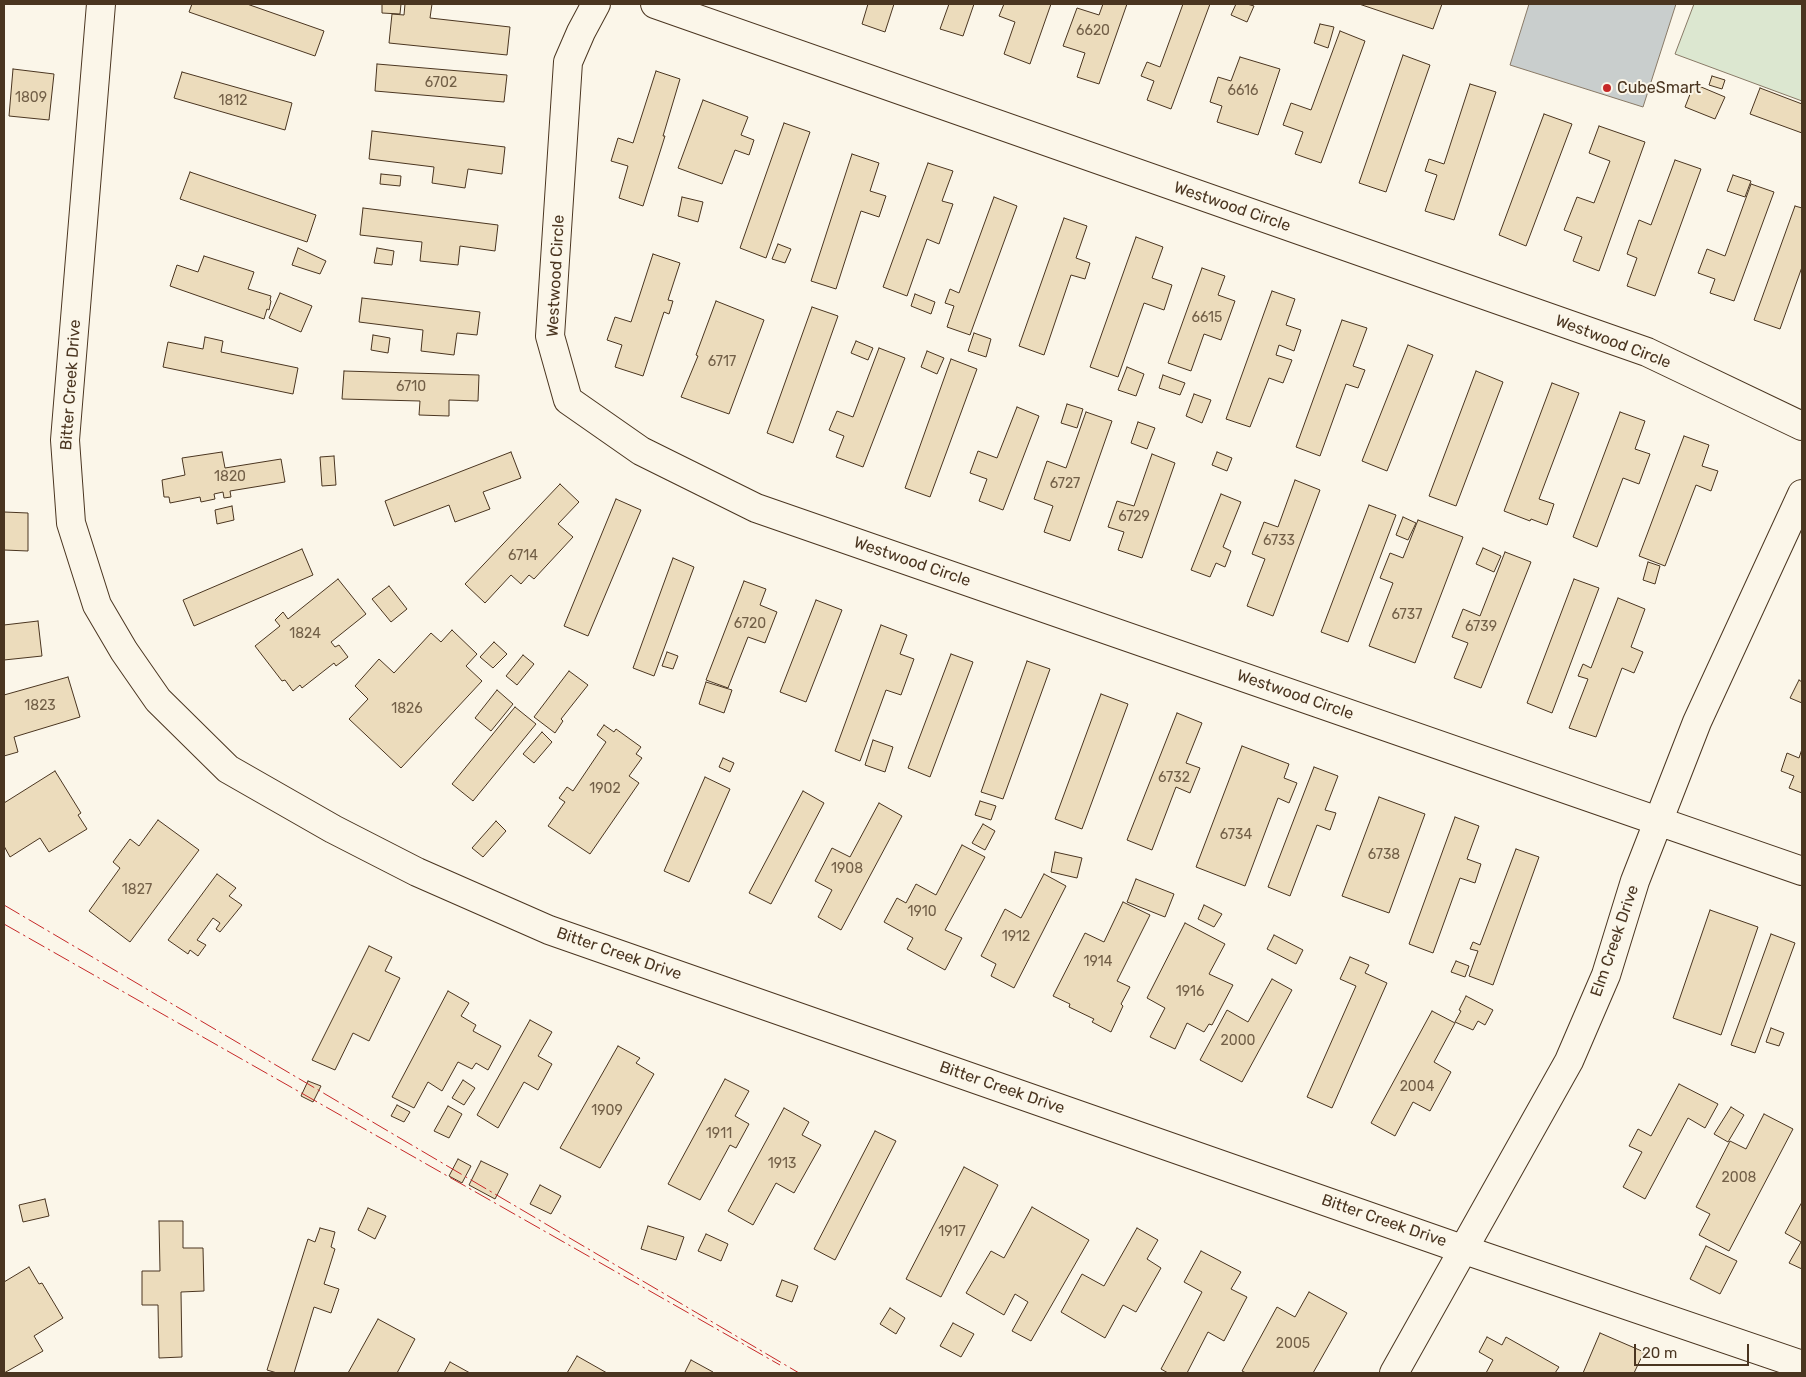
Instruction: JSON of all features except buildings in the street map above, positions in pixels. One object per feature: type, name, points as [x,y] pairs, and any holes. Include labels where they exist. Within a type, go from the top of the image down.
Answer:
[{"type":"street","name":"Bitter Creek Drive","points":[[101,4],[65,440],[71,523],[97,605],[124,651],[158,700],[228,769],[333,829],[417,872],[549,930],[1462,1249],[1802,1365]]},
{"type":"street","name":"Westwood Circle","points":[[596,4],[580,32],[568,62],[550,336],[568,400],[641,451],[756,508],[1802,872]]},
{"type":"street","name":"Westwood Circle","points":[[655,4],[1646,352],[1802,426]]},
{"type":"street","name":"Elm Creek Drive","points":[[1394,1373],[1569,1061],[1606,975],[1635,881],[1697,722],[1802,494]]},
{"type":"green space","points":[[1694,4],[1802,4],[1802,101],[1675,54]]},
{"type":"shaded area","points":[[1529,4],[1676,4],[1643,107],[1510,65]]},
{"type":"power","points":[[4,905],[799,1373]]},
{"type":"power","points":[[4,924],[780,1365]]},
{"type":"place","name":"CubeSmart","points":[[1607,88]]}]
